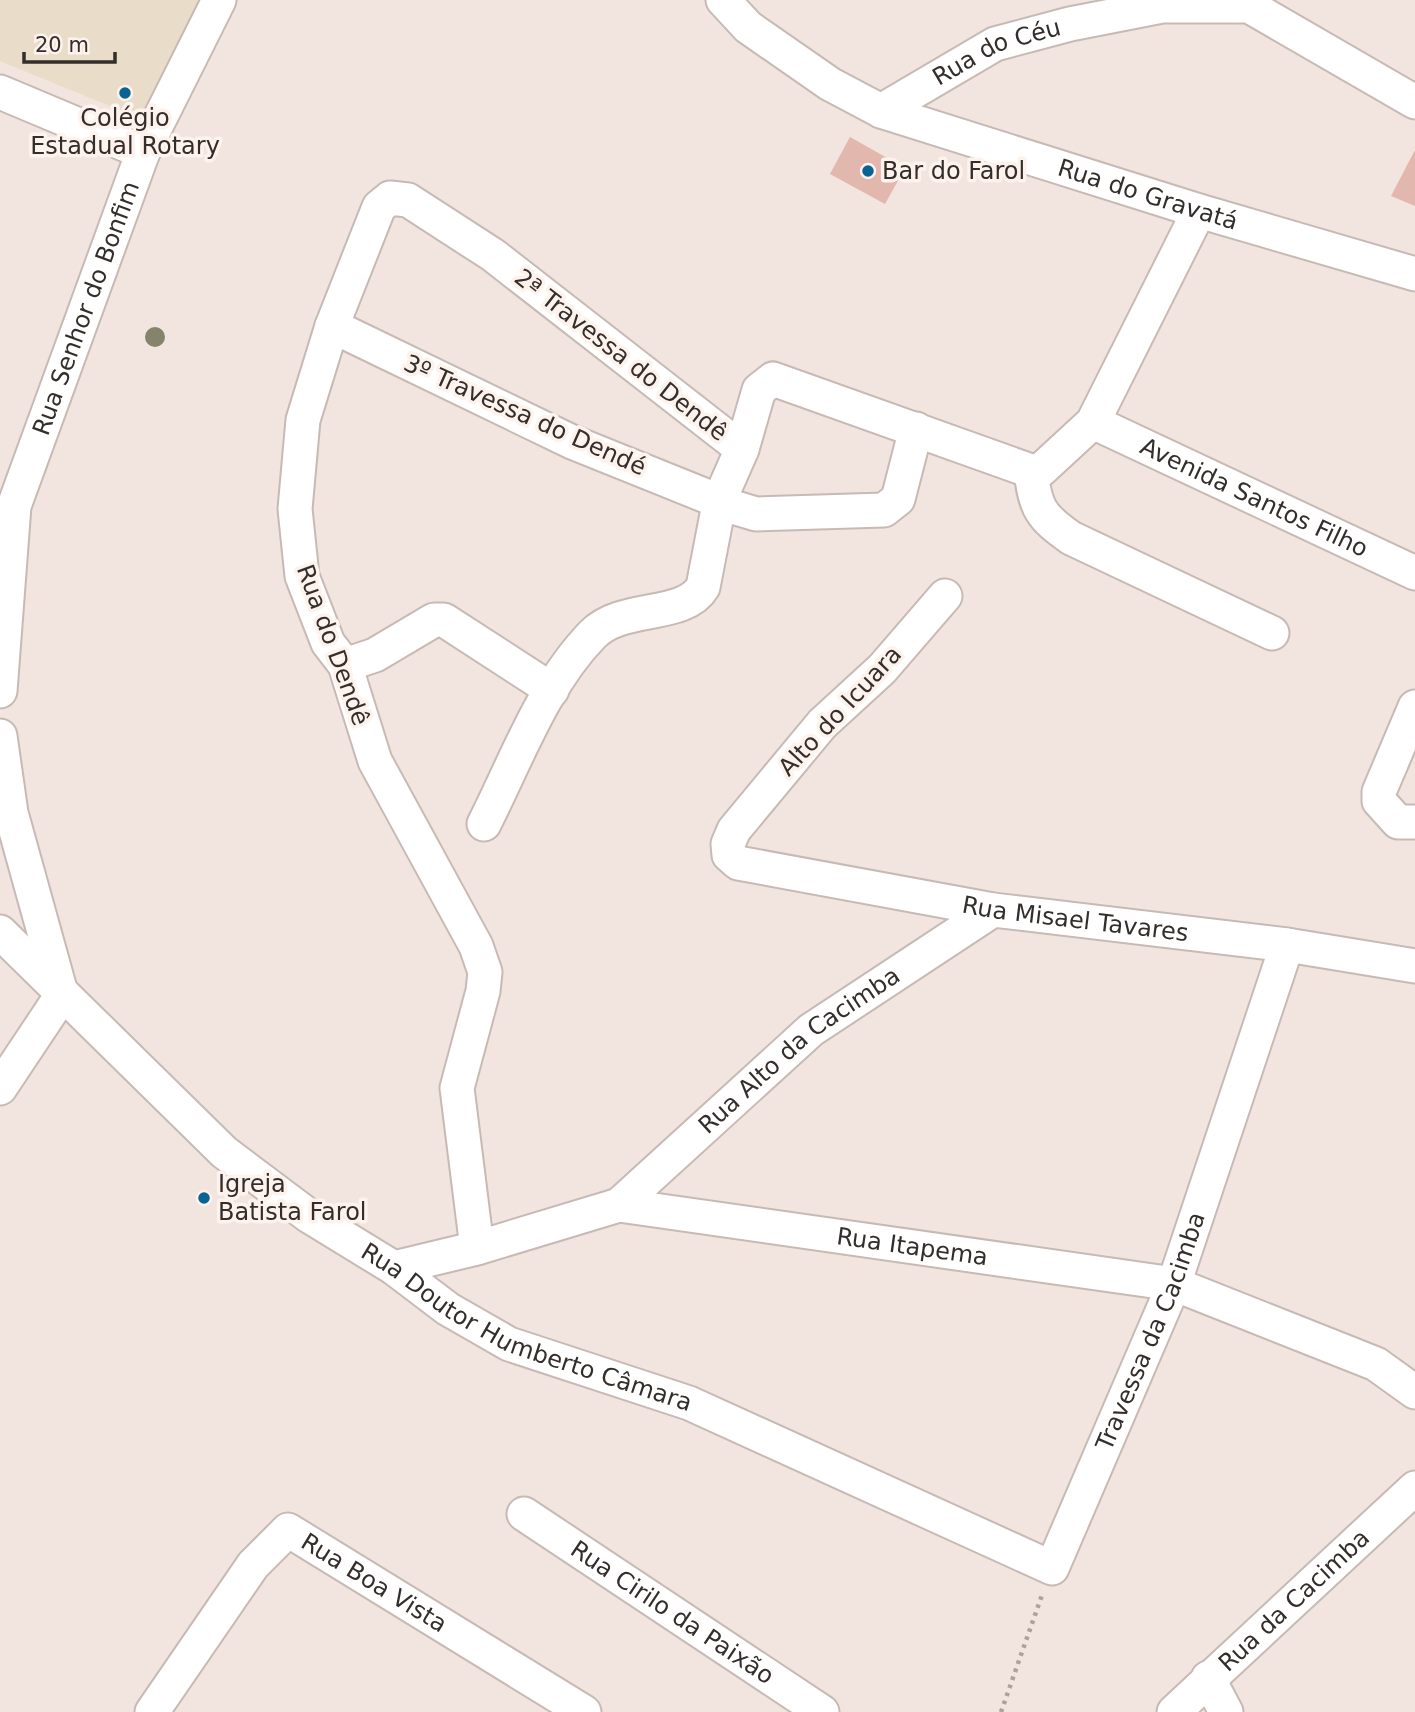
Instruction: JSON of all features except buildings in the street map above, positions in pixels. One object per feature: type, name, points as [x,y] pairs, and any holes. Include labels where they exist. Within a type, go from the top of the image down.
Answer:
[{"type":"street","name":"Rua Senhor do Bonfim","points":[[0,544],[143,152],[219,0]]},
{"type":"street","points":[[723,0],[748,27],[830,84],[881,111]]},
{"type":"street","name":"Rua do Céu","points":[[881,111],[995,44],[1070,24],[1162,6],[1248,3],[1415,102]]},
{"type":"street","points":[[0,92],[143,152]]},
{"type":"street","name":"Rua do Gravatá","points":[[881,111],[1199,211],[1415,274]]},
{"type":"street","name":"2ª Travessa do Dendê","points":[[370,231],[379,207],[390,198],[408,200],[493,255],[742,449],[720,499],[703,587],[695,598],[618,617],[594,633],[552,690]]},
{"type":"street","points":[[742,449],[759,390],[773,379],[1031,471],[1041,470],[1083,433],[1199,211]]},
{"type":"street","name":"Rua do Dendê","points":[[370,231],[332,326],[303,420],[295,509],[302,576],[328,643],[345,665],[375,761],[476,946],[485,972],[483,991],[457,1088],[477,1248]]},
{"type":"street","name":"3º Travessa do Dendé","points":[[332,326],[572,442],[720,499],[736,509],[756,514],[884,510],[898,499],[916,429]]},
{"type":"street","name":"Avenida Santos Filho","points":[[1083,433],[1415,573]]},
{"type":"street","points":[[1031,471],[1034,497],[1045,520],[1071,538],[1272,633]]},
{"type":"street","name":"Rua Senhor do Bonfim","points":[[0,691],[14,506]]},
{"type":"street","name":"Alto do Icuara","points":[[738,863],[729,855],[728,844],[734,830],[822,724],[882,669],[944,596]]},
{"type":"street","points":[[345,665],[374,655],[434,620],[444,620],[552,690],[484,824]]},
{"type":"street","points":[[1415,707],[1379,792],[1379,801],[1398,822],[1415,822]]},
{"type":"street","points":[[0,736],[11,813],[62,995],[0,1088]]},
{"type":"street","name":"Rua Misael Tavares","points":[[738,863],[993,910],[1287,946],[1415,967]]},
{"type":"street","name":"Rua Alto da Cacimba","points":[[619,1205],[811,1030],[993,910]]},
{"type":"street","name":"Rua Doutor Humberto Câmara","points":[[0,932],[224,1152],[309,1216],[394,1268],[448,1309],[509,1344],[689,1403],[1052,1568]]},
{"type":"street","name":"Travessa da Cacimba","points":[[1052,1568],[1174,1284],[1287,946]]},
{"type":"street","name":"Rua Itapema","points":[[394,1268],[477,1248],[619,1205],[1174,1284],[1376,1364],[1415,1392]]},
{"type":"street","name":"Rua da Cacimba","points":[[1174,1712],[1415,1488]]},
{"type":"street","name":"Rua Cirilo da Paixão","points":[[524,1514],[822,1712]]},
{"type":"street","name":"Rua Boa Vista","points":[[152,1712],[253,1565],[288,1530],[584,1712]]},
{"type":"street","points":[[1208,1678],[1226,1712]]},
{"type":"path","points":[[1001,1712],[1052,1568]]},
{"type":"shaded area","name":"Colégio Estadual Rotary","points":[[0,0],[219,0],[156,125],[0,61]]},
{"type":"place","name":"Colégio Estadual Rotary","points":[[125,93]]},
{"type":"place","name":"Bar do Farol","points":[[868,171]]},
{"type":"place","name":"Igreja Batista Farol","points":[[204,1198]]}]
